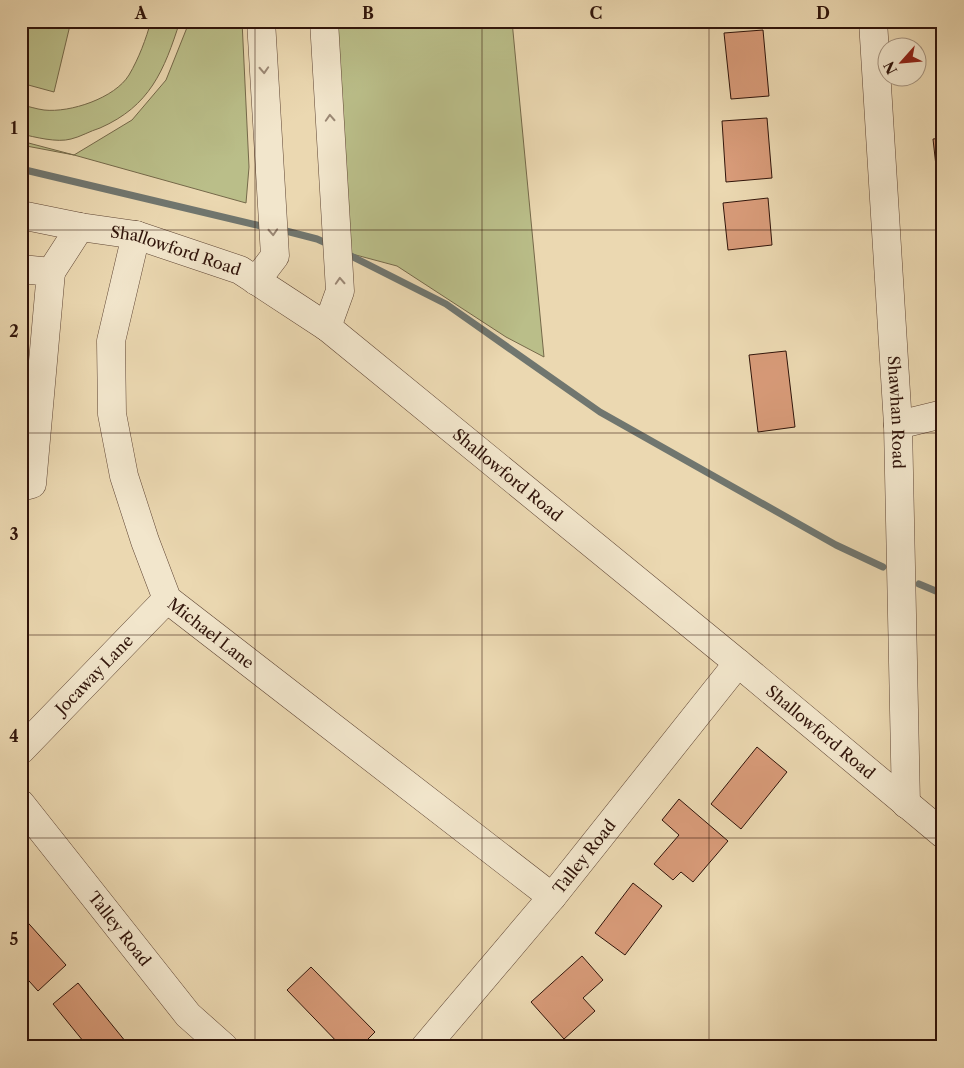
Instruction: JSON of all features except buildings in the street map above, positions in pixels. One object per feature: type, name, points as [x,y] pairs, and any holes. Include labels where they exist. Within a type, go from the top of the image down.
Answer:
[{"type":"street","points":[[256,281],[275,256],[261,21]]},
{"type":"street","points":[[324,21],[340,290],[328,327]]},
{"type":"street","name":"Shawhan Road","points":[[873,21],[898,426],[906,804]]},
{"type":"street","name":"Shallowford Road","points":[[21,215],[80,227],[136,235],[240,270],[328,327],[738,663],[943,834]]},
{"type":"street","points":[[21,487],[32,484],[51,272],[80,227]]},
{"type":"street","name":"Michael Lane","points":[[136,235],[111,341],[112,414],[124,476],[145,541],[167,599],[552,897]]},
{"type":"street","points":[[21,269],[51,272]]},
{"type":"street","points":[[898,426],[943,414]]},
{"type":"street","name":"Jocaway Lane","points":[[21,750],[167,599]]},
{"type":"street","name":"Talley Road","points":[[425,1047],[552,897],[738,663]]},
{"type":"street","name":"Talley Road","points":[[21,804],[188,1015],[224,1047]]},
{"type":"green space","points":[[21,21],[71,21],[54,92],[21,83]]},
{"type":"green space","points":[[151,21],[180,21],[161,71],[143,98],[131,109],[100,128],[71,139],[53,140],[21,134],[21,105],[44,110],[66,109],[91,102],[113,91],[129,75],[136,62]]},
{"type":"green space","points":[[188,21],[242,21],[249,167],[246,203],[74,155],[132,120],[166,80]]},
{"type":"green space","points":[[331,21],[512,21],[544,357],[506,337],[397,266],[341,251]]},
{"type":"green space","points":[[21,141],[74,155],[21,145]]},
{"type":"waterway","points":[[21,169],[261,226]]},
{"type":"waterway","points":[[286,231],[326,243]]},
{"type":"waterway","points":[[345,253],[446,304],[600,412],[836,545],[883,567]]},
{"type":"waterway","points":[[919,584],[943,594]]}]
